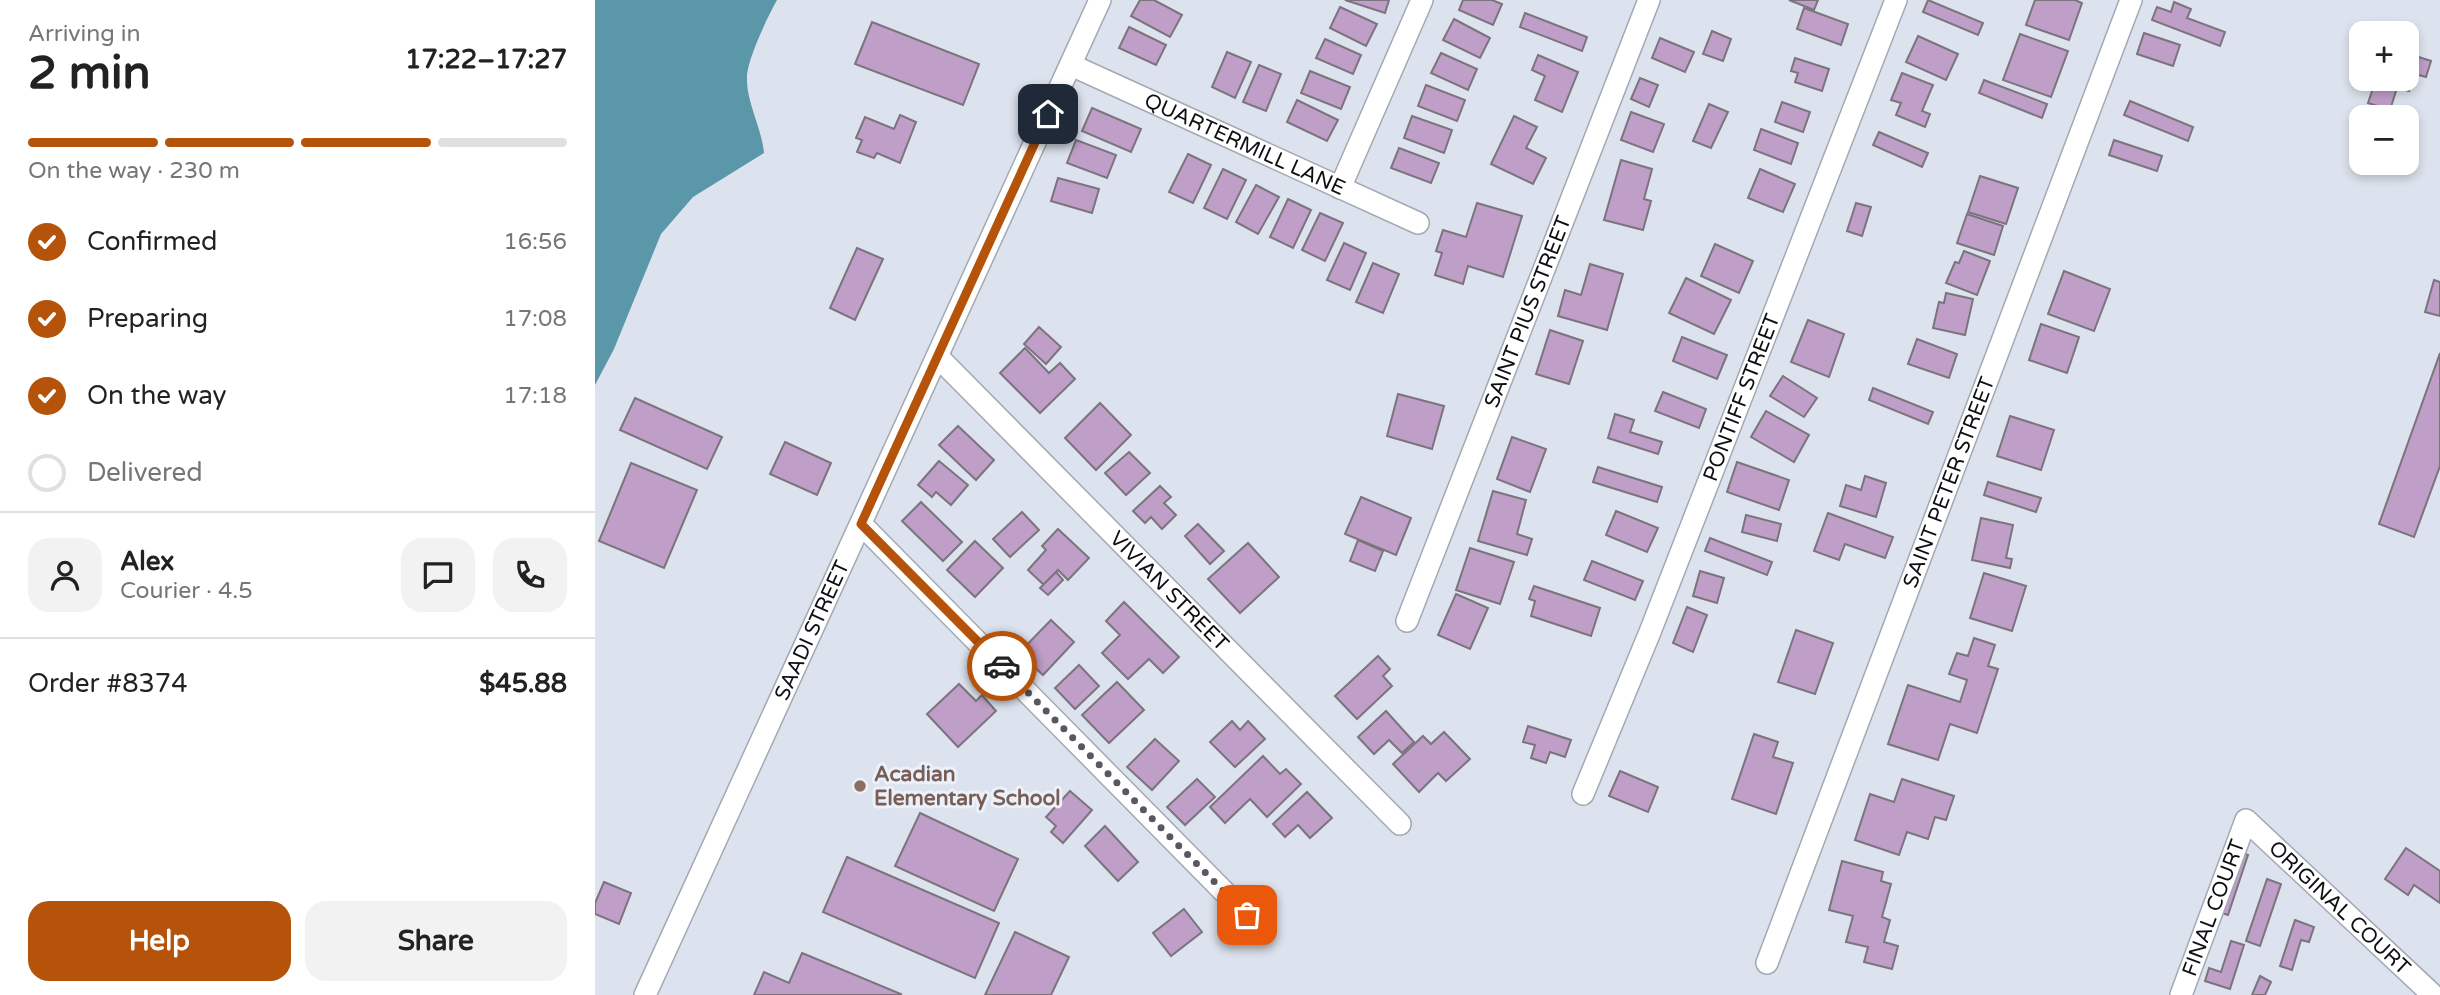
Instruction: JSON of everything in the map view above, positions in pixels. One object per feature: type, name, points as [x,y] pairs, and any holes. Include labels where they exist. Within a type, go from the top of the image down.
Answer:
[{"type":"street","name":"SAADI STREET","points":[[645,995],[1100,0]]},
{"type":"street","points":[[1340,188],[1422,0]]},
{"type":"street","name":"SAINT PIUS STREET","points":[[1407,621],[1649,0]]},
{"type":"street","name":"PONTIFF STREET","points":[[1583,794],[1650,632],[1896,0]]},
{"type":"street","name":"SAINT PETER STREET","points":[[1767,963],[2131,0]]},
{"type":"street","name":"QUARTERMILL LANE","points":[[1071,65],[1418,223]]},
{"type":"street","name":"VIVIAN STREET","points":[[938,357],[1400,824]]},
{"type":"street","points":[[861,524],[1247,915]]},
{"type":"street","name":"FINAL COURT","points":[[2183,994],[2246,820]]},
{"type":"street","name":"ORIGINAL COURT","points":[[2246,820],[2433,995]]},
{"type":"street","points":[[2433,995],[2440,989]]},
{"type":"water","points":[[595,0],[777,0],[754,49],[747,77],[749,96],[764,153],[693,197],[661,234],[614,349],[595,385]]},
{"type":"building","points":[[1140,0],[1154,0],[1182,15],[1170,37],[1131,16]]},
{"type":"building","points":[[1345,0],[1389,0],[1385,13]]},
{"type":"building","points":[[1463,0],[1492,0],[1502,4],[1493,25],[1459,10]]},
{"type":"building","points":[[1789,0],[1818,0],[1814,10]]},
{"type":"building","points":[[1928,0],[1983,23],[1978,35],[1923,12]]},
{"type":"building","points":[[2035,0],[2075,0],[2082,3],[2069,40],[2026,25]]},
{"type":"building","points":[[2174,2],[2191,9],[2187,18],[2225,32],[2220,46],[2152,20],[2157,7],[2171,12]]},
{"type":"building","points":[[1340,7],[1377,24],[1366,46],[1330,28]]},
{"type":"building","points":[[1804,8],[1848,24],[1841,45],[1797,29]]},
{"type":"building","points":[[1525,13],[1587,37],[1582,51],[1520,27]]},
{"type":"building","points":[[1454,19],[1490,38],[1480,58],[1443,40]]},
{"type":"building","points":[[872,22],[979,64],[963,105],[855,64]]},
{"type":"building","points":[[1129,27],[1166,45],[1156,65],[1119,48]]},
{"type":"building","points":[[1712,31],[1731,39],[1723,61],[1703,54]]},
{"type":"building","points":[[2144,33],[2180,45],[2173,66],[2137,54]]},
{"type":"building","points":[[2020,34],[2068,51],[2051,97],[2003,80]]},
{"type":"building","points":[[1918,36],[1958,54],[1946,80],[1906,62]]},
{"type":"building","points":[[1660,38],[1694,52],[1685,72],[1652,58]]},
{"type":"building","points":[[1325,39],[1361,55],[1353,74],[1316,58]]},
{"type":"building","points":[[1227,52],[1251,62],[1235,98],[1212,87]]},
{"type":"building","points":[[1441,53],[1477,69],[1468,90],[1431,73]]},
{"type":"building","points":[[1538,55],[1578,72],[1562,112],[1535,100],[1545,76],[1532,70]]},
{"type":"building","points":[[2419,57],[2431,61],[2426,77],[2419,75]]},
{"type":"building","points":[[1795,58],[1829,69],[1822,91],[1795,82],[1798,73],[1791,71]]},
{"type":"building","points":[[1259,65],[1281,74],[1266,111],[1243,102]]},
{"type":"building","points":[[1310,71],[1350,87],[1341,109],[1301,93]]},
{"type":"building","points":[[1902,73],[1933,85],[1922,111],[1930,114],[1925,127],[1896,115],[1901,103],[1891,100]]},
{"type":"building","points":[[1640,78],[1658,85],[1649,107],[1631,99]]},
{"type":"building","points":[[1984,80],[2047,104],[2042,118],[1979,93]]},
{"type":"building","points":[[1426,85],[1465,100],[1457,121],[1418,106]]},
{"type":"building","points":[[2372,91],[2396,91],[2392,105],[2368,103]]},
{"type":"building","points":[[1297,100],[1338,120],[1327,141],[1287,122]]},
{"type":"building","points":[[2130,101],[2193,127],[2188,141],[2124,115]]},
{"type":"building","points":[[1782,102],[1810,112],[1803,132],[1775,122]]},
{"type":"building","points":[[1709,104],[1728,112],[1711,148],[1693,141]]},
{"type":"building","points":[[1092,108],[1141,129],[1131,152],[1082,131]]},
{"type":"building","points":[[1631,112],[1664,124],[1653,152],[1621,140]]},
{"type":"building","points":[[900,115],[916,122],[900,163],[877,153],[874,158],[857,152],[862,140],[856,138],[865,117],[894,129]]},
{"type":"building","points":[[1412,116],[1452,130],[1444,153],[1404,138]]},
{"type":"building","points":[[1514,116],[1537,127],[1526,148],[1546,158],[1533,184],[1491,164]]},
{"type":"building","points":[[1761,129],[1798,143],[1791,164],[1754,150]]},
{"type":"building","points":[[1879,132],[1928,153],[1922,167],[1873,145]]},
{"type":"building","points":[[1076,140],[1116,155],[1107,178],[1067,163]]},
{"type":"building","points":[[2114,140],[2162,156],[2157,171],[2109,155]]},
{"type":"building","points":[[1399,148],[1439,163],[1431,183],[1391,168]]},
{"type":"building","points":[[1188,154],[1211,165],[1193,203],[1169,192]]},
{"type":"building","points":[[1621,160],[1652,169],[1644,199],[1651,201],[1643,230],[1604,220]]},
{"type":"building","points":[[1223,169],[1246,180],[1227,219],[1204,208]]},
{"type":"building","points":[[1760,169],[1795,184],[1783,212],[1748,198]]},
{"type":"building","points":[[1980,176],[2018,188],[2006,224],[1968,212]]},
{"type":"building","points":[[1058,178],[1099,189],[1092,213],[1051,201]]},
{"type":"building","points":[[1256,185],[1279,197],[1258,234],[1236,222]]},
{"type":"building","points":[[1288,199],[1311,210],[1293,248],[1270,237]]},
{"type":"building","points":[[1477,203],[1522,216],[1503,277],[1468,266],[1463,284],[1435,275],[1442,253],[1436,251],[1443,230],[1466,237]]},
{"type":"building","points":[[1856,203],[1871,207],[1862,236],[1847,231]]},
{"type":"building","points":[[1320,213],[1343,223],[1325,261],[1302,250]]},
{"type":"building","points":[[1967,214],[2003,226],[1994,255],[1957,243]]},
{"type":"building","points":[[1344,243],[1366,253],[1350,290],[1327,280]]},
{"type":"building","points":[[1715,244],[1753,261],[1739,293],[1701,276]]},
{"type":"building","points":[[857,248],[883,259],[855,320],[830,308]]},
{"type":"building","points":[[1964,251],[1990,261],[1977,295],[1946,283],[1955,262],[1959,263]]},
{"type":"building","points":[[1373,263],[1399,274],[1383,313],[1356,302]]},
{"type":"building","points":[[1590,264],[1623,274],[1607,330],[1558,316],[1565,290],[1581,295]]},
{"type":"building","points":[[2064,271],[2110,289],[2094,331],[2048,314]]},
{"type":"building","points":[[1686,278],[1731,300],[1714,334],[1669,313]]},
{"type":"building","points":[[2434,280],[2440,282],[2440,316],[2425,312]]},
{"type":"building","points":[[1946,293],[1973,299],[1965,335],[1933,328],[1939,302],[1944,303]]},
{"type":"building","points":[[1808,320],[1844,334],[1829,377],[1791,362]]},
{"type":"building","points":[[2041,324],[2079,337],[2067,373],[2029,360]]},
{"type":"building","points":[[1039,327],[1061,347],[1046,364],[1024,344]]},
{"type":"building","points":[[1550,330],[1583,341],[1569,384],[1536,374]]},
{"type":"building","points":[[1682,337],[1727,355],[1717,379],[1673,361]]},
{"type":"building","points":[[1917,339],[1957,354],[1949,378],[1908,364]]},
{"type":"building","points":[[1025,348],[1049,373],[1060,363],[1075,379],[1040,413],[1000,373]]},
{"type":"building","points":[[2440,353],[2440,466],[2414,537],[2379,524]]},
{"type":"building","points":[[1783,376],[1817,398],[1804,417],[1770,396]]},
{"type":"building","points":[[1873,388],[1933,412],[1928,424],[1869,400]]},
{"type":"building","points":[[1663,392],[1706,409],[1699,428],[1655,411]]},
{"type":"building","points":[[1398,394],[1444,406],[1432,449],[1387,436]]},
{"type":"building","points":[[635,398],[722,437],[707,469],[620,430]]},
{"type":"building","points":[[1100,403],[1131,435],[1096,470],[1065,438]]},
{"type":"building","points":[[1766,411],[1809,435],[1794,462],[1751,437]]},
{"type":"building","points":[[1615,414],[1634,420],[1630,432],[1662,442],[1658,454],[1608,438]]},
{"type":"building","points":[[2010,416],[2054,430],[2041,470],[1997,456]]},
{"type":"building","points":[[958,426],[994,460],[976,480],[939,445]]},
{"type":"building","points":[[1512,437],[1546,449],[1530,492],[1497,479]]},
{"type":"building","points":[[785,442],[831,463],[817,495],[770,474]]},
{"type":"building","points":[[1129,452],[1150,473],[1126,495],[1105,473]]},
{"type":"building","points":[[939,461],[968,485],[951,505],[936,492],[932,497],[918,485]]},
{"type":"building","points":[[1737,462],[1789,480],[1779,510],[1727,492]]},
{"type":"building","points":[[631,463],[697,490],[664,568],[599,541]]},
{"type":"building","points":[[1598,467],[1662,487],[1657,502],[1593,482]]},
{"type":"building","points":[[1865,476],[1886,483],[1876,517],[1840,506],[1846,485],[1861,490]]},
{"type":"building","points":[[1988,482],[2041,498],[2036,512],[1984,495]]},
{"type":"building","points":[[1160,486],[1171,497],[1164,503],[1176,515],[1162,529],[1151,517],[1145,523],[1133,511]]},
{"type":"building","points":[[1493,491],[1526,500],[1517,534],[1532,539],[1527,555],[1478,541]]},
{"type":"building","points":[[1361,497],[1411,518],[1396,555],[1345,534]]},
{"type":"building","points":[[921,502],[962,542],[943,561],[902,521]]},
{"type":"building","points":[[1616,511],[1658,528],[1647,552],[1606,535]]},
{"type":"building","points":[[1022,512],[1039,530],[1010,557],[993,539]]},
{"type":"building","points":[[1828,513],[1893,537],[1885,558],[1845,544],[1839,560],[1814,551]]},
{"type":"building","points":[[1746,515],[1781,524],[1777,541],[1742,532]]},
{"type":"building","points":[[1981,518],[2013,525],[2006,558],[2012,559],[2010,568],[1972,560]]},
{"type":"building","points":[[1198,524],[1224,551],[1210,564],[1185,536]]},
{"type":"building","points":[[1058,529],[1089,558],[1068,580],[1058,570],[1044,585],[1028,570],[1046,550],[1042,546]]},
{"type":"building","points":[[1710,538],[1772,562],[1767,575],[1705,551]]},
{"type":"building","points":[[1358,540],[1383,551],[1375,571],[1350,561]]},
{"type":"building","points":[[975,541],[1003,568],[975,597],[947,570]]},
{"type":"building","points":[[1248,543],[1279,577],[1240,613],[1208,579]]},
{"type":"building","points":[[1470,548],[1514,562],[1500,604],[1456,590]]},
{"type":"building","points":[[1592,561],[1643,581],[1635,600],[1584,580]]},
{"type":"building","points":[[1700,571],[1724,578],[1717,603],[1693,596]]},
{"type":"building","points":[[1056,572],[1063,580],[1048,595],[1040,588]]},
{"type":"building","points":[[1984,573],[2026,586],[2012,631],[1970,618]]},
{"type":"building","points":[[1534,586],[1600,608],[1591,636],[1531,616],[1535,601],[1529,599]]},
{"type":"building","points":[[1456,594],[1488,608],[1470,649],[1438,635]]},
{"type":"building","points":[[1124,602],[1179,657],[1163,673],[1149,659],[1128,679],[1102,653],[1120,635],[1106,621]]},
{"type":"building","points":[[1687,607],[1707,615],[1693,652],[1673,643]]},
{"type":"building","points":[[1051,620],[1074,642],[1043,675],[1019,653]]},
{"type":"building","points":[[1796,630],[1833,643],[1815,694],[1778,682]]},
{"type":"building","points":[[1974,638],[1995,645],[1988,666],[1998,669],[1977,733],[1950,724],[1938,760],[1888,744],[1908,685],[1960,702],[1967,680],[1949,674],[1957,653],[1968,656]]},
{"type":"building","points":[[1378,656],[1390,669],[1383,676],[1392,686],[1357,719],[1335,696]]},
{"type":"building","points":[[1079,665],[1099,686],[1075,709],[1055,688]]},
{"type":"building","points":[[1117,682],[1144,710],[1109,743],[1082,715]]},
{"type":"building","points":[[959,684],[976,701],[982,695],[996,711],[958,747],[927,714]]},
{"type":"building","points":[[1386,711],[1414,742],[1402,753],[1389,740],[1374,754],[1358,737]]},
{"type":"building","points":[[1232,721],[1240,730],[1248,721],[1265,739],[1235,767],[1210,742]]},
{"type":"building","points":[[1528,726],[1571,740],[1565,757],[1550,752],[1546,763],[1531,758],[1535,745],[1523,742]]},
{"type":"building","points":[[1444,732],[1470,759],[1446,781],[1438,773],[1419,792],[1393,764],[1423,736],[1431,744]]},
{"type":"building","points":[[1754,734],[1778,742],[1773,757],[1793,763],[1776,814],[1732,799]]},
{"type":"building","points":[[1155,739],[1179,761],[1152,790],[1127,767]]},
{"type":"building","points":[[1263,756],[1280,774],[1286,769],[1301,784],[1267,817],[1250,799],[1225,823],[1210,807]]},
{"type":"building","points":[[1620,771],[1658,787],[1648,812],[1609,796]]},
{"type":"building","points":[[1197,779],[1215,797],[1185,825],[1167,807]]},
{"type":"building","points":[[1902,779],[1954,796],[1946,820],[1935,817],[1928,839],[1907,832],[1899,855],[1855,840],[1870,794],[1894,802]]},
{"type":"building","points":[[1070,791],[1092,810],[1063,843],[1051,832],[1056,826],[1046,817]]},
{"type":"building","points":[[1307,792],[1332,818],[1310,838],[1298,825],[1285,837],[1273,824]]},
{"type":"building","points":[[920,813],[1018,859],[994,911],[895,866]]},
{"type":"building","points":[[1105,826],[1138,862],[1118,881],[1085,846]]},
{"type":"building","points":[[2406,848],[2440,871],[2440,903],[2414,885],[2408,895],[2385,879]]},
{"type":"building","points":[[2235,851],[2248,855],[2228,915],[2216,911]]},
{"type":"building","points":[[847,857],[999,923],[975,978],[823,912]]},
{"type":"building","points":[[1842,861],[1883,872],[1881,881],[1891,884],[1882,917],[1890,920],[1884,942],[1898,946],[1892,969],[1864,962],[1868,947],[1846,942],[1853,916],[1829,910]]},
{"type":"building","points":[[2267,879],[2281,884],[2260,946],[2246,941]]},
{"type":"building","points":[[604,882],[631,893],[619,924],[595,914],[595,903]]},
{"type":"building","points":[[1184,909],[1202,932],[1171,956],[1153,933]]},
{"type":"building","points":[[2295,920],[2314,927],[2309,942],[2301,940],[2292,970],[2280,966]]},
{"type":"building","points":[[1015,932],[1069,957],[1051,995],[985,995]]},
{"type":"building","points":[[2231,941],[2244,945],[2230,989],[2205,981],[2209,968],[2221,972]]},
{"type":"building","points":[[802,953],[901,994],[754,995],[764,972],[789,983]]},
{"type":"building","points":[[2260,976],[2271,982],[2265,995],[2252,995]]},
{"type":"way so far","points":[[1002,666],[1247,915]]},
{"type":"place","name":"Acadian Elementary School","points":[[860,786]]},
{"type":"route","points":[[1002,666],[861,524],[1048,114]]}]
